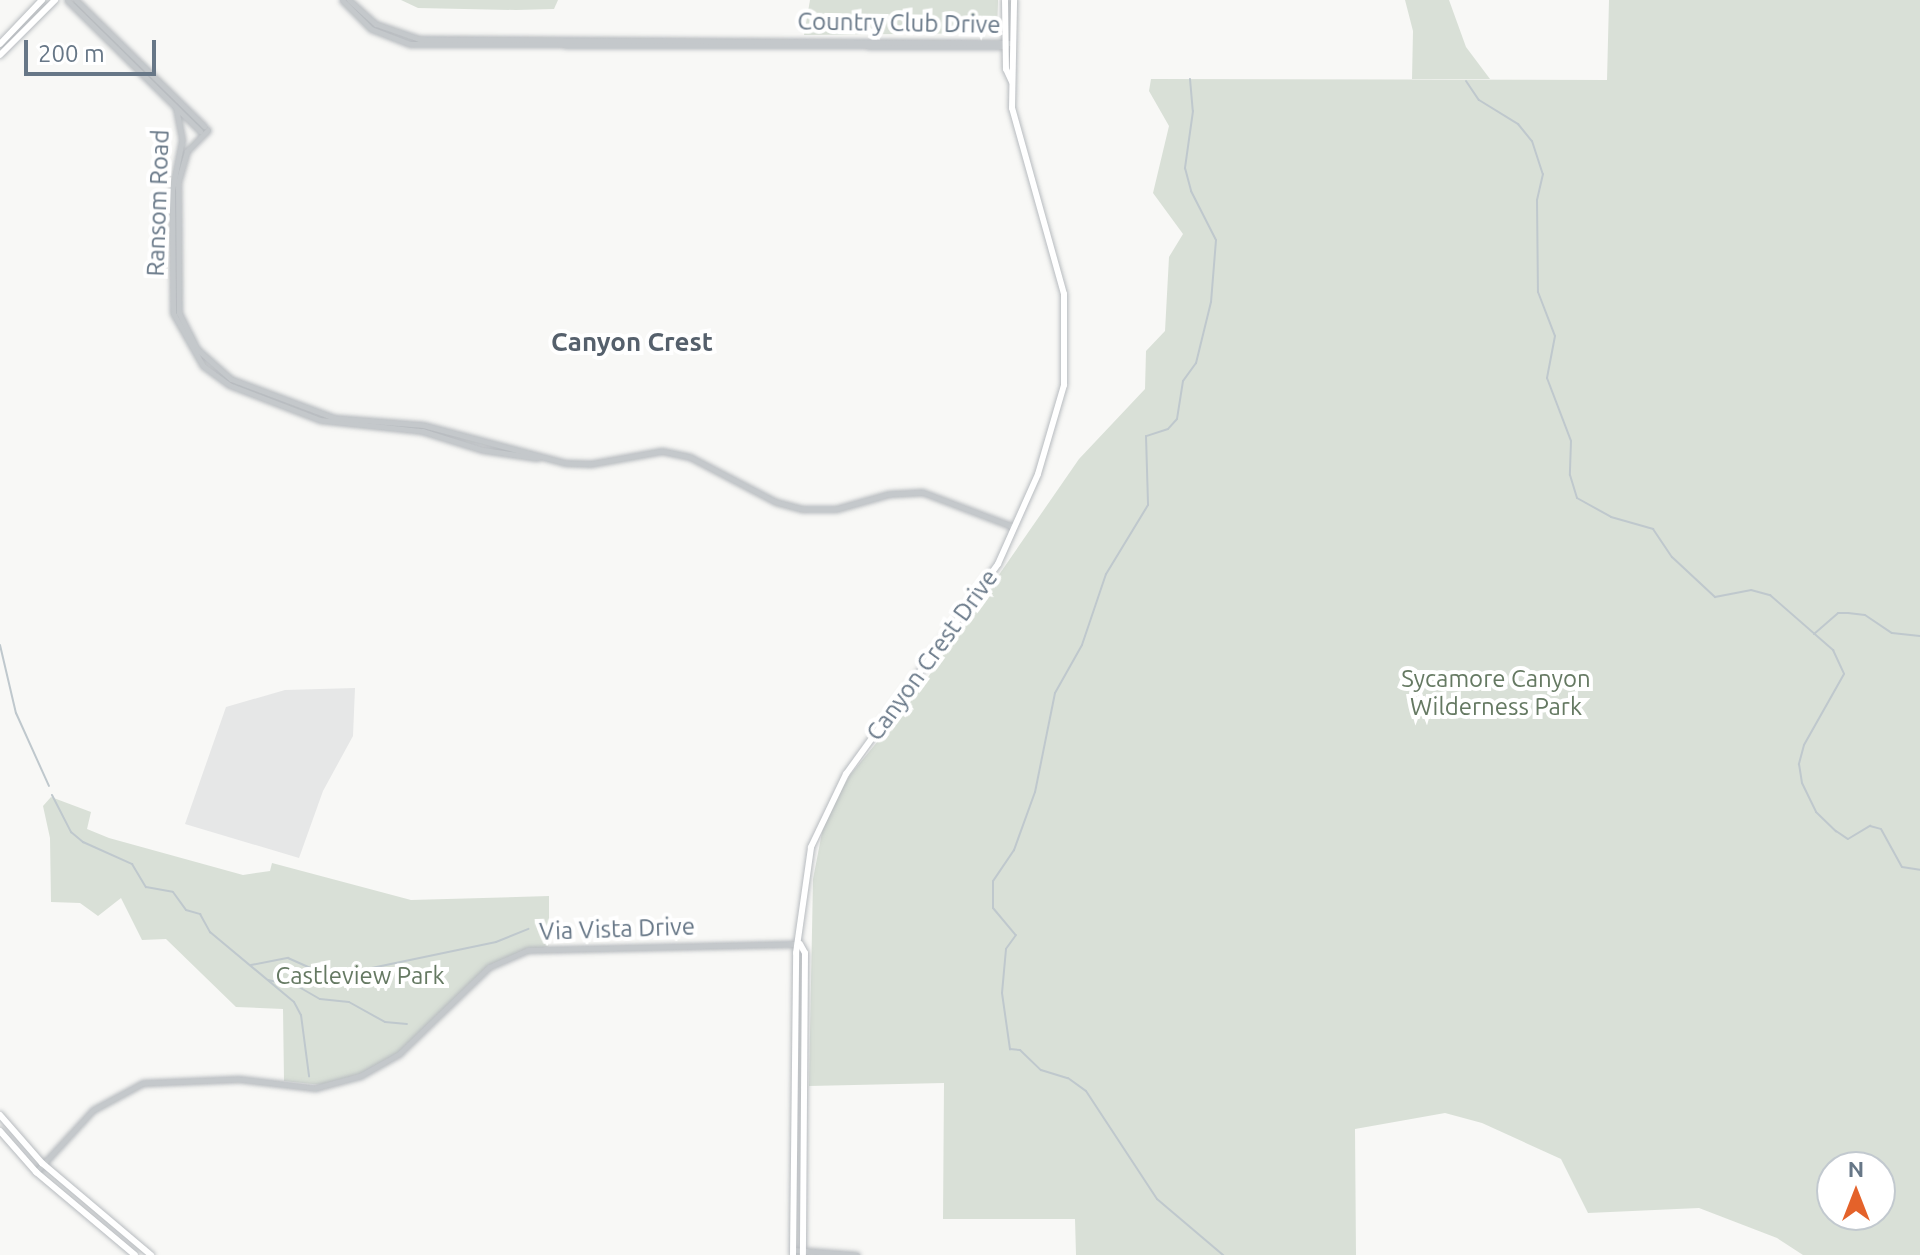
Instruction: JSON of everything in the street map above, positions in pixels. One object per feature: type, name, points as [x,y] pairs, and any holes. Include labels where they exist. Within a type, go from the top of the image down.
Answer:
[{"type":"main road","points":[[0,44],[42,0]]},
{"type":"main road","points":[[0,55],[55,0]]},
{"type":"main road","name":"Canyon Crest Drive","points":[[793,1252],[804,875],[822,815],[869,742],[971,608],[1014,527],[1054,427],[1068,353],[1059,269],[1020,144],[1005,44],[1005,0]]},
{"type":"main road","name":"Canyon Crest Drive","points":[[1012,82],[1014,0]]},
{"type":"main road","name":"Canyon Crest Drive","points":[[800,944],[805,953],[803,1253]]},
{"type":"main road","points":[[0,1115],[42,1163],[151,1255]]},
{"type":"main road","points":[[0,1131],[36,1172],[135,1255]]},
{"type":"street","name":"Ransom Road","points":[[67,0],[176,108],[201,127]]},
{"type":"street","name":"Ransom Road","points":[[76,0],[201,127]]},
{"type":"street","name":"Country Club Drive","points":[[342,0],[371,29],[410,44],[1013,43]]},
{"type":"street","name":"Country Club Drive","points":[[349,0],[376,24],[419,39],[1005,44]]},
{"type":"street","name":"Ransom Road","points":[[176,108],[182,130],[172,190],[173,313],[185,342],[207,370],[229,385],[320,420],[414,430],[483,450],[590,464],[662,451],[690,457],[796,508],[836,509],[889,494],[922,492],[1014,527]]},
{"type":"street","name":"Ransom Road","points":[[201,127],[187,151],[178,182],[178,292],[185,329],[212,366],[231,379],[322,414],[423,425],[542,458]]},
{"type":"street","points":[[182,130],[201,127]]},
{"type":"street","name":"Via Vista Drive","points":[[36,1172],[93,1110],[143,1083],[239,1079],[315,1088],[360,1076],[399,1054],[489,967],[528,950],[800,944]]},
{"type":"street","points":[[793,1252],[857,1255]]},
{"type":"shaded area","points":[[355,688],[353,736],[323,791],[299,858],[185,824],[226,707],[285,690]]},
{"type":"green space","points":[[401,0],[558,0],[554,9],[516,10],[418,8]]},
{"type":"green space","points":[[810,0],[998,0],[997,33],[804,35]]},
{"type":"green space","points":[[1405,0],[1449,0],[1466,47],[1490,79],[1412,79],[1413,31]]},
{"type":"green space","name":"Sycamore Canyon Wilderness Park","points":[[1609,0],[1920,0],[1920,1255],[1803,1255],[1777,1238],[1699,1208],[1588,1213],[1561,1159],[1482,1123],[1445,1113],[1355,1129],[1356,1255],[1076,1255],[1075,1219],[943,1219],[944,1083],[809,1086],[813,879],[825,817],[850,775],[915,696],[1079,459],[1145,389],[1146,351],[1165,331],[1169,257],[1183,234],[1153,193],[1169,126],[1149,91],[1151,79],[1607,80]]},
{"type":"green space","name":"Castleview Park","points":[[51,797],[91,812],[87,829],[109,838],[243,875],[270,871],[272,863],[411,900],[549,896],[549,946],[497,963],[406,1047],[373,1070],[322,1085],[284,1081],[283,1009],[236,1007],[166,939],[142,940],[121,898],[98,916],[80,903],[51,902],[50,838],[43,806]]},
{"type":"waterway","points":[[1190,79],[1193,111],[1185,168],[1191,191],[1216,240],[1211,302],[1196,363],[1183,381],[1177,419],[1168,429],[1146,436],[1148,505],[1106,574],[1082,645],[1055,693],[1035,792],[1014,850],[993,881],[993,908],[1016,935],[1006,949],[1002,993],[1010,1049],[1020,1050],[1041,1070],[1068,1078],[1086,1091],[1157,1199],[1223,1255]]},
{"type":"waterway","points":[[1466,81],[1479,100],[1518,124],[1532,141],[1543,174],[1537,200],[1538,292],[1555,336],[1547,378],[1571,441],[1570,475],[1577,498],[1611,517],[1653,529],[1672,557],[1715,597],[1751,590],[1770,595],[1833,650],[1844,674],[1804,745],[1799,764],[1802,783],[1816,812],[1836,831],[1848,839],[1870,826],[1881,829],[1902,867],[1920,870]]},
{"type":"waterway","points":[[1814,634],[1838,613],[1848,613],[1865,615],[1892,633],[1920,636]]},
{"type":"waterway","points":[[0,645],[16,713],[49,786]]},
{"type":"waterway","points":[[52,795],[71,832],[83,842],[132,864],[146,887],[173,892],[186,910],[200,914],[210,932],[294,1002],[301,1015],[309,1076]]},
{"type":"waterway","points":[[251,965],[288,958],[313,969],[362,970],[496,942],[528,929]]},
{"type":"waterway","points":[[268,980],[299,987],[320,999],[349,1002],[385,1022],[407,1024]]},
{"type":"district","name":"Canyon Crest","points":[[632,342]]}]
